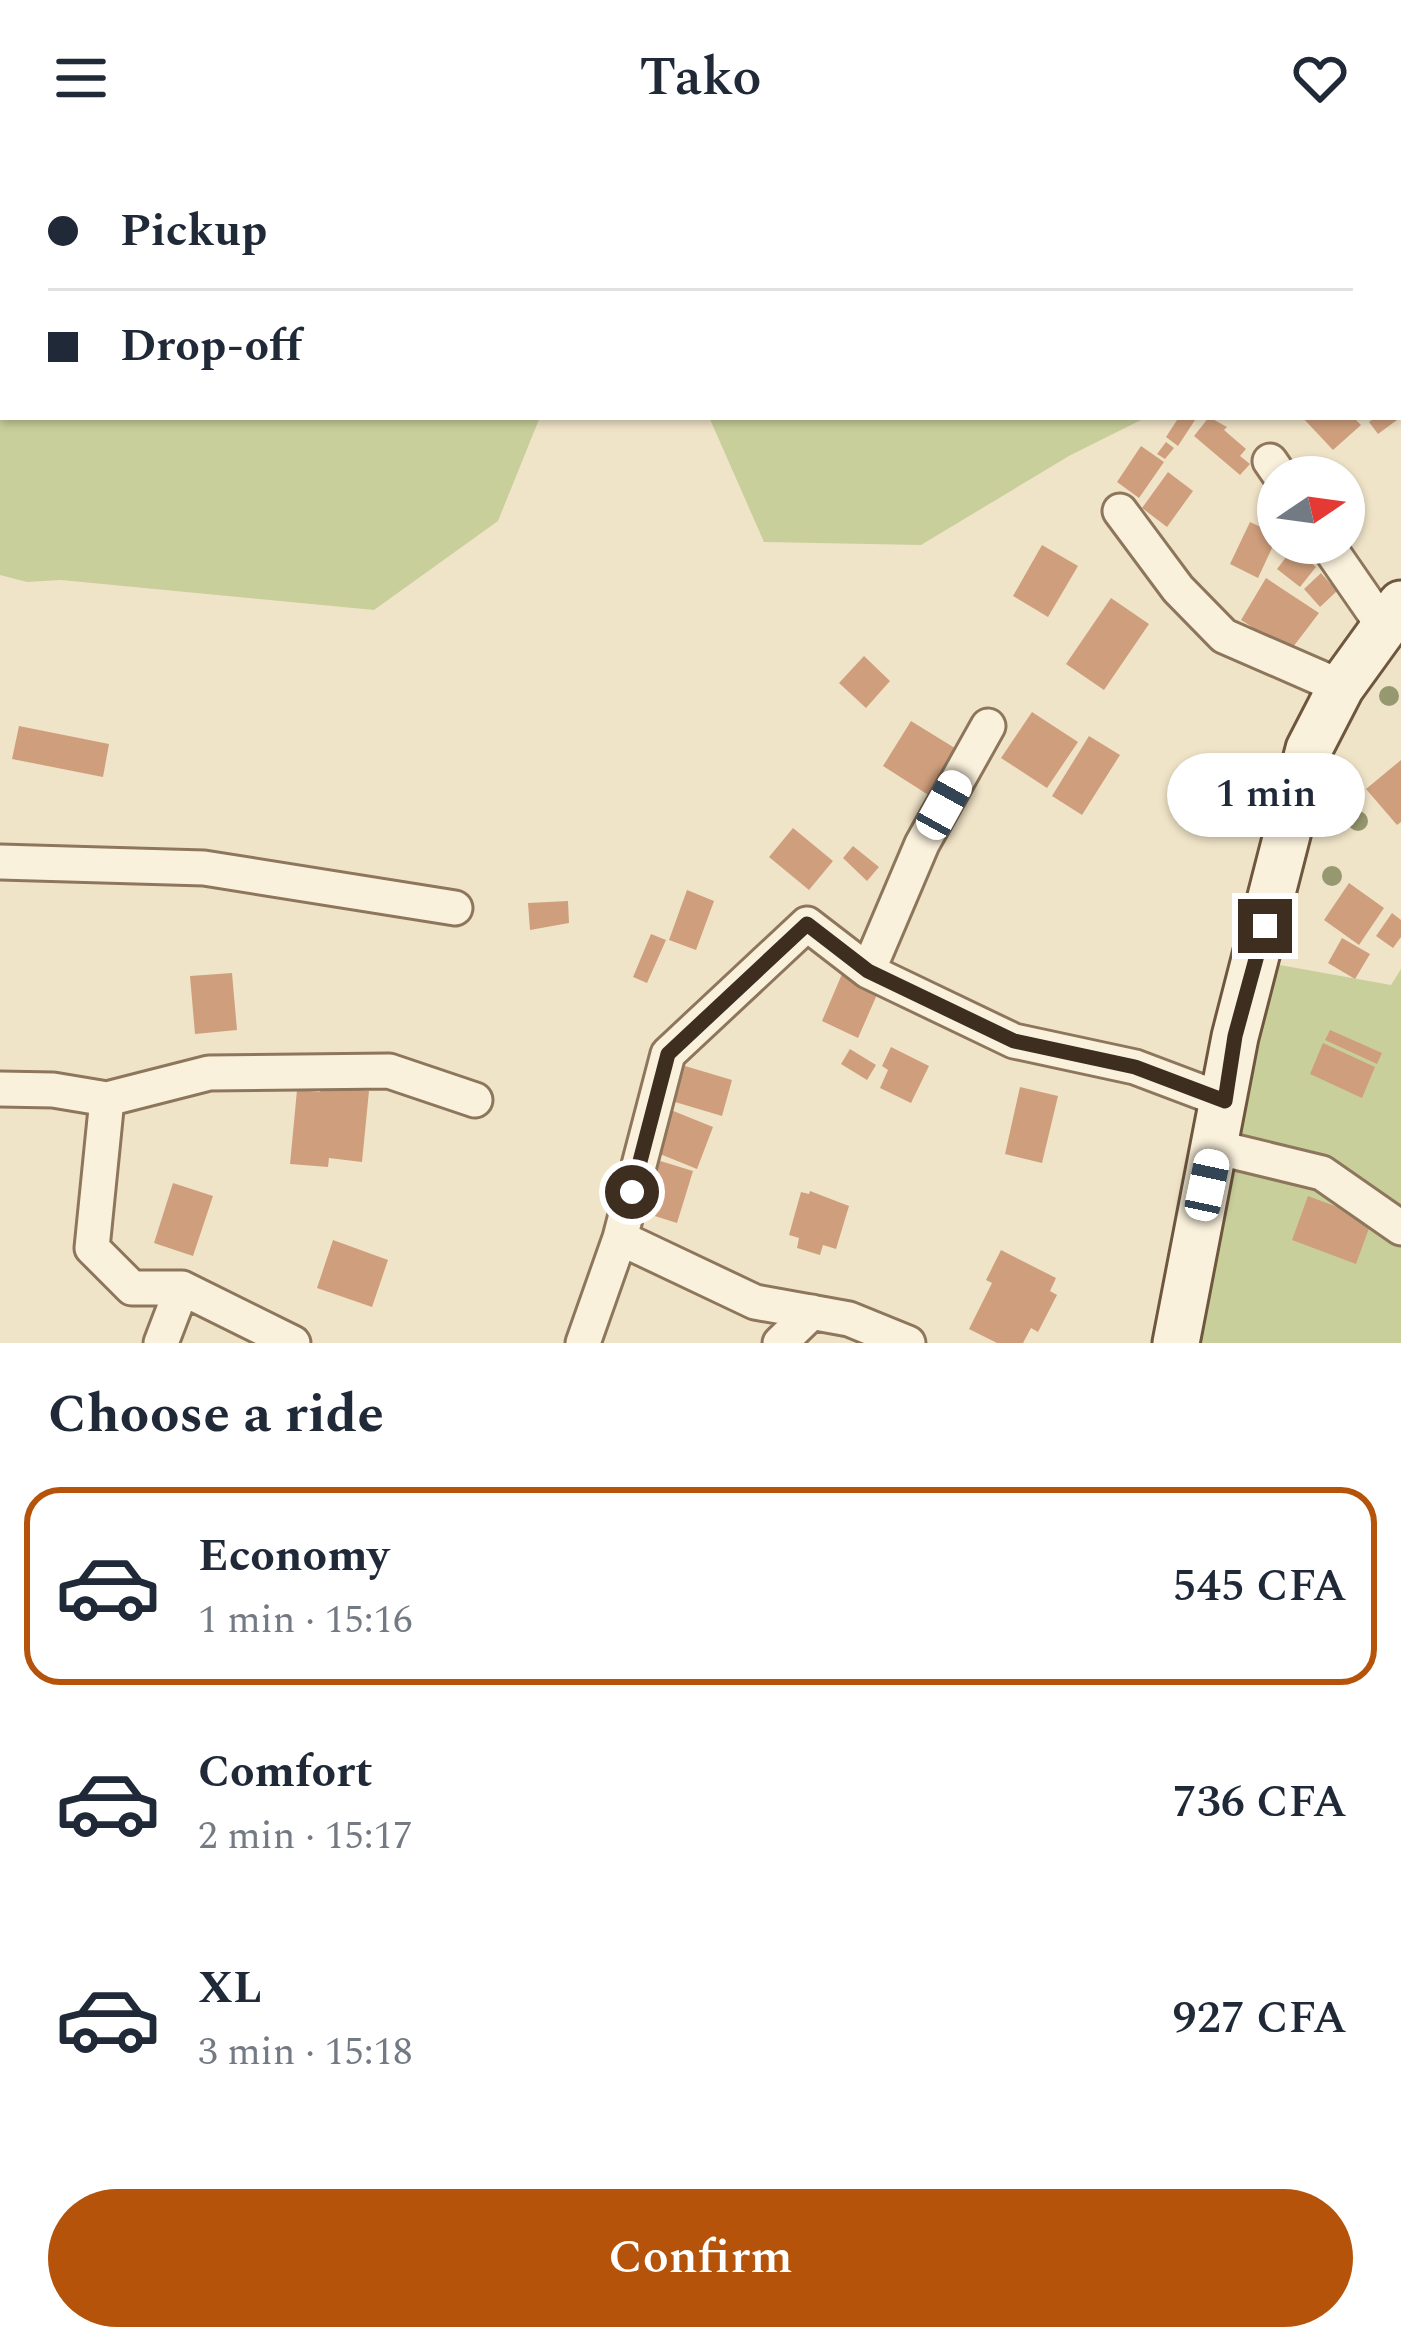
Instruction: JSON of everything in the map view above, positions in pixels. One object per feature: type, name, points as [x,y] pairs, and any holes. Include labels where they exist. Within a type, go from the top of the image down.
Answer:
[{"type":"street","points":[[1120,511],[1178,590],[1224,635],[1341,687]]},
{"type":"street","points":[[1176,1343],[1235,1036],[1309,749],[1341,687],[1392,615],[1345,564]]},
{"type":"street","points":[[868,971],[922,844],[988,726]]},
{"type":"street","points":[[0,862],[204,868],[455,908]]},
{"type":"street","points":[[584,1343],[620,1238],[668,1054],[807,924],[868,971],[1014,1041],[1135,1067],[1225,1101]]},
{"type":"street","points":[[0,1088],[107,1099],[209,1072],[388,1071],[475,1100]]},
{"type":"street","points":[[107,1099],[92,1248],[132,1288],[182,1288],[292,1343]]},
{"type":"street","points":[[1215,1148],[1322,1173],[1401,1228]]},
{"type":"street","points":[[620,1238],[754,1302],[849,1319],[908,1343]]},
{"type":"street","points":[[161,1343],[182,1288]]},
{"type":"street","points":[[780,1343],[812,1312]]},
{"type":"green space","points":[[0,420],[539,420],[498,521],[374,610],[61,580],[27,582],[0,575]]},
{"type":"green space","points":[[710,420],[1141,420],[1069,456],[921,545],[764,542]]},
{"type":"green space","points":[[1257,961],[1391,985],[1401,969],[1401,1343],[1179,1343]]},
{"type":"building","points":[[1177,420],[1195,420],[1178,446],[1166,437]]},
{"type":"building","points":[[1207,420],[1214,420],[1246,449],[1240,456],[1250,464],[1240,475],[1194,436]]},
{"type":"building","points":[[1305,420],[1356,420],[1361,425],[1333,450]]},
{"type":"building","points":[[1372,420],[1397,420],[1378,434]]},
{"type":"building","points":[[1166,442],[1174,448],[1165,459],[1157,454]]},
{"type":"building","points":[[1141,446],[1164,462],[1139,498],[1117,482]]},
{"type":"building","points":[[1168,472],[1193,491],[1167,527],[1142,508]]},
{"type":"building","points":[[1250,522],[1257,525],[1257,564],[1265,564],[1258,578],[1230,564]]},
{"type":"building","points":[[1042,545],[1078,566],[1048,617],[1013,596]]},
{"type":"building","points":[[1281,564],[1316,567],[1300,587],[1277,569]]},
{"type":"building","points":[[1321,573],[1337,591],[1320,607],[1304,589]]},
{"type":"building","points":[[1266,578],[1319,613],[1290,651],[1241,620]]},
{"type":"building","points":[[1111,598],[1149,624],[1104,690],[1066,664]]},
{"type":"building","points":[[864,656],[890,681],[866,708],[839,683]]},
{"type":"building","points":[[1032,712],[1078,742],[1047,788],[1001,758]]},
{"type":"building","points":[[911,721],[958,750],[930,796],[883,766]]},
{"type":"building","points":[[19,726],[109,744],[103,777],[12,759]]},
{"type":"building","points":[[1089,736],[1120,755],[1082,815],[1052,796]]},
{"type":"building","points":[[1401,760],[1401,822],[1397,825],[1366,789]]},
{"type":"building","points":[[793,828],[833,861],[809,890],[769,857]]},
{"type":"building","points":[[853,846],[879,867],[867,881],[843,858]]},
{"type":"building","points":[[1349,883],[1384,908],[1359,945],[1324,920]]},
{"type":"building","points":[[687,890],[714,901],[696,950],[669,940]]},
{"type":"building","points":[[568,901],[569,923],[530,930],[528,903]]},
{"type":"building","points":[[1392,913],[1401,920],[1401,937],[1393,948],[1376,936]]},
{"type":"building","points":[[651,934],[666,940],[647,983],[633,977]]},
{"type":"building","points":[[1342,938],[1370,954],[1355,979],[1328,963]]},
{"type":"building","points":[[232,973],[237,1030],[195,1034],[190,976]]},
{"type":"building","points":[[842,974],[879,990],[858,1038],[822,1021]]},
{"type":"building","points":[[1330,1030],[1382,1053],[1377,1064],[1325,1040]]},
{"type":"building","points":[[1323,1043],[1375,1067],[1362,1098],[1310,1074]]},
{"type":"building","points":[[891,1047],[929,1066],[911,1103],[880,1088],[888,1070],[882,1066]]},
{"type":"building","points":[[850,1049],[876,1065],[867,1080],[841,1064]]},
{"type":"building","points":[[685,1066],[732,1080],[722,1116],[675,1102]]},
{"type":"building","points":[[321,1087],[369,1091],[362,1162],[329,1158],[328,1167],[290,1164],[297,1090],[320,1092]]},
{"type":"building","points":[[1020,1087],[1058,1096],[1042,1163],[1005,1154]]},
{"type":"building","points":[[666,1108],[713,1127],[697,1169],[650,1150]]},
{"type":"building","points":[[644,1156],[693,1171],[677,1223],[629,1208]]},
{"type":"building","points":[[173,1183],[213,1196],[193,1256],[154,1243]]},
{"type":"building","points":[[801,1192],[849,1206],[836,1249],[823,1245],[820,1255],[797,1248],[799,1238],[789,1235]]},
{"type":"building","points":[[1308,1196],[1372,1220],[1356,1264],[1292,1240]]},
{"type":"building","points":[[333,1240],[388,1260],[372,1307],[317,1288]]},
{"type":"building","points":[[1001,1250],[1056,1278],[1050,1291],[1057,1295],[1038,1332],[1031,1328],[1023,1343],[997,1343],[969,1329],[992,1283],[986,1280]]},
{"type":"route","points":[[632,1192],[668,1054],[807,924],[868,971],[1014,1041],[1135,1067],[1225,1101],[1235,1036],[1265,926]]}]
